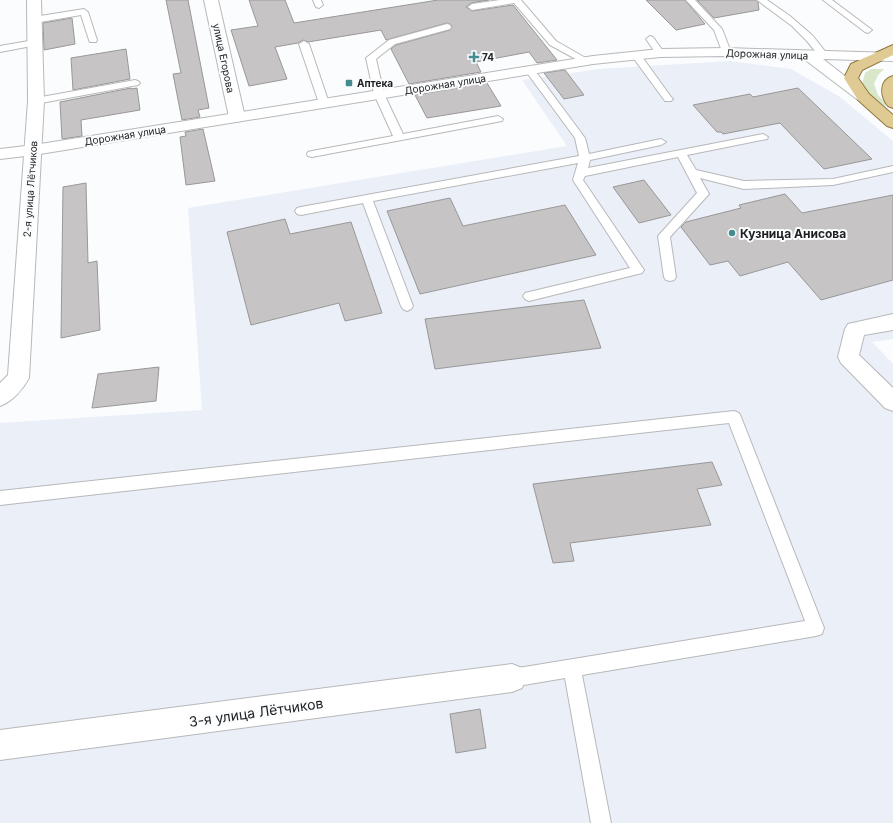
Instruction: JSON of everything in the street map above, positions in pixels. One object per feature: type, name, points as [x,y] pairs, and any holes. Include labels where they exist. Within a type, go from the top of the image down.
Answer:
[{"type":"main road","points":[[893,49],[856,67],[851,78],[863,97],[893,123]]},
{"type":"main road","points":[[893,80],[891,82],[890,92],[893,103]]},
{"type":"street","name":"2-я улица Лётчиков","points":[[0,398],[18,378],[32,160],[34,150],[36,101],[34,0]]},
{"type":"street","name":"улица Егорова","points":[[211,0],[237,117]]},
{"type":"street","name":"Дорожная улица","points":[[0,154],[34,150],[586,61],[660,53],[726,52],[893,57]]},
{"type":"street","points":[[816,55],[863,97]]},
{"type":"street","points":[[893,322],[855,329],[848,357],[893,402]]},
{"type":"street","name":"3-я улица Лётчиков","points":[[0,746],[512,678]]},
{"type":"lane","points":[[472,7],[516,0],[553,43],[586,61]]},
{"type":"lane","points":[[690,0],[718,29],[726,52]]},
{"type":"lane","points":[[761,0],[794,22],[811,40],[816,55]]},
{"type":"lane","points":[[827,0],[868,30]]},
{"type":"lane","points":[[34,20],[84,12],[93,40]]},
{"type":"lane","points":[[399,137],[379,94],[371,58],[392,42],[447,28]]},
{"type":"lane","points":[[650,39],[660,53]]},
{"type":"lane","points":[[0,49],[34,43]]},
{"type":"lane","points":[[304,44],[324,103]]},
{"type":"lane","points":[[636,56],[668,99]]},
{"type":"lane","points":[[529,296],[638,270],[578,180],[585,158],[580,138],[530,70]]},
{"type":"lane","points":[[36,101],[135,83]]},
{"type":"lane","points":[[312,154],[498,119]]},
{"type":"lane","points":[[581,173],[763,137]]},
{"type":"lane","points":[[300,211],[585,158],[661,142]]},
{"type":"lane","points":[[670,277],[664,236],[703,194],[681,153]]},
{"type":"lane","points":[[692,173],[744,185],[833,182],[892,170]]},
{"type":"lane","points":[[367,199],[407,306]]},
{"type":"lane","points":[[0,498],[734,417],[816,628],[512,678]]},
{"type":"lane","points":[[572,668],[601,823]]},
{"type":"shaded area","points":[[730,61],[791,69],[840,97],[893,141],[893,339],[872,342],[893,364],[893,823],[0,823],[0,423],[202,410],[188,208],[567,146],[522,80],[599,69]]},
{"type":"green space","points":[[871,69],[884,69],[878,75],[874,84],[878,95],[887,105],[885,106],[870,95],[862,84],[865,73]]},
{"type":"building","points":[[166,0],[188,0],[209,108],[198,110],[200,117],[182,120],[173,74],[181,73]]},
{"type":"building","points":[[249,0],[285,0],[294,23],[438,0],[489,0],[471,3],[466,7],[472,11],[513,5],[557,60],[537,63],[529,52],[476,62],[481,72],[409,84],[391,49],[396,45],[450,30],[452,26],[447,23],[386,40],[381,30],[308,42],[303,40],[298,43],[275,47],[287,79],[249,86],[231,30],[258,26]]},
{"type":"building","points":[[646,0],[685,0],[705,24],[676,30]]},
{"type":"building","points":[[697,0],[756,0],[758,2],[759,10],[714,18]]},
{"type":"building","points":[[72,18],[75,44],[44,50],[43,23]]},
{"type":"building","points":[[126,49],[130,79],[73,90],[71,58]]},
{"type":"building","points":[[565,70],[584,95],[564,99],[544,73]]},
{"type":"building","points":[[487,83],[501,106],[427,118],[415,95]]},
{"type":"building","points":[[137,88],[140,110],[81,120],[82,136],[62,139],[60,102]]},
{"type":"building","points":[[798,88],[872,159],[824,169],[780,123],[723,134],[721,132],[717,132],[693,105],[750,94],[753,97]]},
{"type":"building","points":[[203,129],[215,181],[186,185],[180,137],[186,136],[185,132]]},
{"type":"building","points":[[644,180],[671,215],[639,223],[613,187]]},
{"type":"building","points":[[86,183],[88,263],[97,261],[100,330],[61,338],[63,187]]},
{"type":"building","points":[[785,194],[802,213],[893,195],[893,280],[821,300],[788,262],[740,276],[728,261],[710,265],[681,227],[686,222],[741,208],[739,205]]},
{"type":"building","points":[[450,198],[463,226],[565,205],[596,255],[420,294],[387,211]]},
{"type":"building","points":[[285,219],[290,234],[351,222],[382,313],[345,321],[339,303],[251,325],[227,232]]},
{"type":"building","points":[[584,300],[601,348],[435,369],[425,319]]},
{"type":"building","points":[[159,367],[156,401],[92,408],[98,374]]},
{"type":"building","points":[[712,462],[722,485],[697,489],[711,525],[570,543],[574,561],[553,563],[533,484]]},
{"type":"building","points":[[480,709],[486,748],[456,753],[450,714]]},
{"type":"place","name":"74","points":[[474,57]]},
{"type":"place","name":"Аптека","points":[[349,83]]},
{"type":"place","name":"Кузница Анисова","points":[[732,233]]}]
